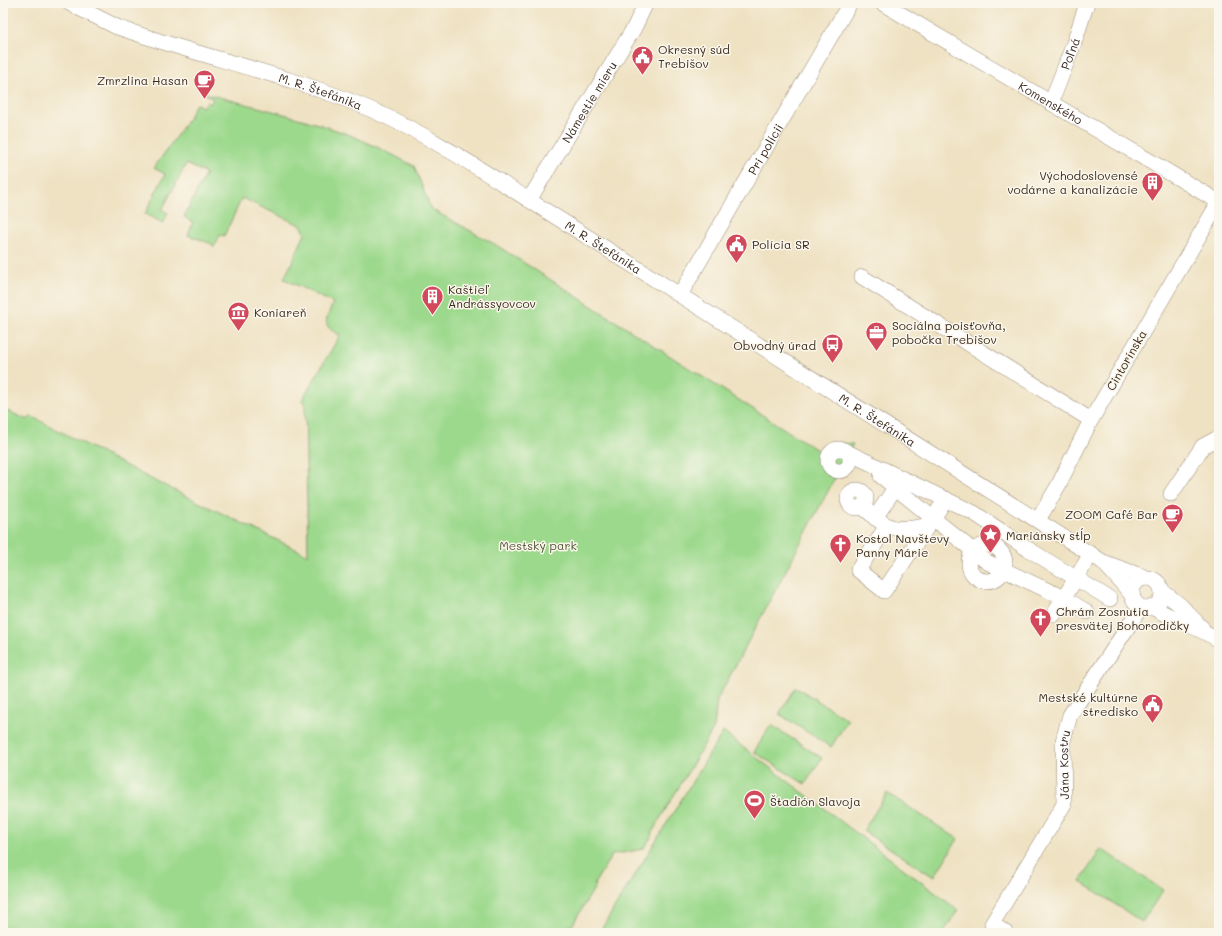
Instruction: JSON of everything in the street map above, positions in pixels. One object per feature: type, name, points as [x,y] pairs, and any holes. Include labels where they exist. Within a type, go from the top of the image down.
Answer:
[{"type":"street","name":"M. R. Štefánika","points":[[69,3],[117,26],[141,35],[294,82],[373,111],[420,134],[530,200],[1097,558],[1146,578]]},
{"type":"street","name":"Námestie mieru","points":[[530,200],[634,28],[646,3]]},
{"type":"street","name":"Pri polícii","points":[[680,295],[850,3]]},
{"type":"street","name":"Komenského","points":[[882,3],[1219,202]]},
{"type":"street","name":"Poľná","points":[[1051,103],[1087,3]]},
{"type":"street","name":"Cintorínska","points":[[1038,520],[1058,486],[1091,420],[1219,202]]},
{"type":"street","points":[[862,277],[1091,420]]},
{"type":"street","points":[[1171,494],[1203,446],[1216,439],[1219,441]]},
{"type":"street","points":[[931,522],[906,529],[895,529],[859,508],[852,507],[848,502],[848,496],[852,491],[843,471],[836,471],[830,467],[828,457],[836,449],[844,450],[898,483],[946,499],[974,513],[1076,579],[1110,599]]},
{"type":"street","points":[[883,473],[870,514],[858,570],[884,591],[946,499]]},
{"type":"street","points":[[870,514],[898,483]]},
{"type":"street","points":[[898,483],[931,522],[987,562],[1064,598],[1087,612]]},
{"type":"street","points":[[982,518],[984,531],[996,548],[1003,554],[1005,560],[1004,570]]},
{"type":"street","points":[[973,552],[981,546],[987,545],[1007,552],[1017,552],[1028,548]]},
{"type":"street","name":"M. R. Štefánika","points":[[1097,558],[1142,604],[1171,618],[1206,632],[1219,640]]},
{"type":"street","points":[[1054,614],[1076,579],[1097,558]]},
{"type":"street","points":[[1143,578],[1146,578],[1157,581],[1162,591],[1160,601],[1142,604],[1133,590],[1136,583],[1143,578]]},
{"type":"street","name":"M. R. Štefánika","points":[[1162,591],[1180,604],[1206,632]]},
{"type":"street","name":"Jána Kostru","points":[[1006,933],[992,924],[1064,804],[1063,741],[1070,715],[1142,604]]},
{"type":"green space","name":"Mestský park","points":[[204,93],[287,115],[336,130],[366,142],[414,166],[431,209],[496,245],[822,453],[838,443],[853,444],[717,700],[714,728],[651,834],[652,836],[643,849],[612,855],[594,884],[596,885],[572,926],[569,925],[564,933],[3,933],[3,409],[28,420],[31,416],[151,479],[308,555],[305,405],[302,400],[340,335],[329,328],[326,322],[333,303],[284,279],[305,234],[302,226],[242,198],[224,236],[220,235],[214,247],[212,244],[188,235],[193,222],[184,217],[206,173],[186,164],[162,210],[168,213],[163,223],[145,214],[165,174],[154,168],[187,121],[195,105],[197,104],[203,107],[207,102],[210,104],[213,99]]},
{"type":"green space","points":[[796,687],[848,720],[831,747],[779,714]]},
{"type":"green space","points":[[771,725],[822,758],[805,784],[754,752]]},
{"type":"green space","name":"Štadión Slavoja","points":[[723,732],[958,910],[943,933],[599,933]]},
{"type":"green space","points":[[887,793],[958,839],[934,877],[863,831]]},
{"type":"green space","points":[[1101,849],[1163,890],[1142,922],[1080,881]]},
{"type":"place","name":"Okresný súd Trebišov","points":[[642,76]]},
{"type":"place","name":"Zmrzlina Hasan","points":[[204,100]]},
{"type":"place","name":"Východoslovensé vodárne a kanalizácie","points":[[1153,202]]},
{"type":"place","name":"Polícia SR","points":[[736,264]]},
{"type":"place","name":"Kaštieľ Andrássyovcov","points":[[433,316]]},
{"type":"place","name":"Koniareň","points":[[239,332]]},
{"type":"place","name":"Sociálna poisťovňa, pobočka Trebišov","points":[[877,352]]},
{"type":"place","name":"Obvodný úrad","points":[[832,364]]},
{"type":"place","name":"ZOOM Café Bar","points":[[1173,534]]},
{"type":"place","name":"Mariánsky stĺp","points":[[991,554]]},
{"type":"place","name":"Kostol Navštevy Panny Márie","points":[[841,564]]},
{"type":"place","name":"Chrám Zosnutia presvätej Bohorodičky","points":[[1040,638]]},
{"type":"place","name":"Mestské kultúrne stredisko","points":[[1153,724]]},
{"type":"place","name":"Štadión Slavoja","points":[[755,820]]}]
